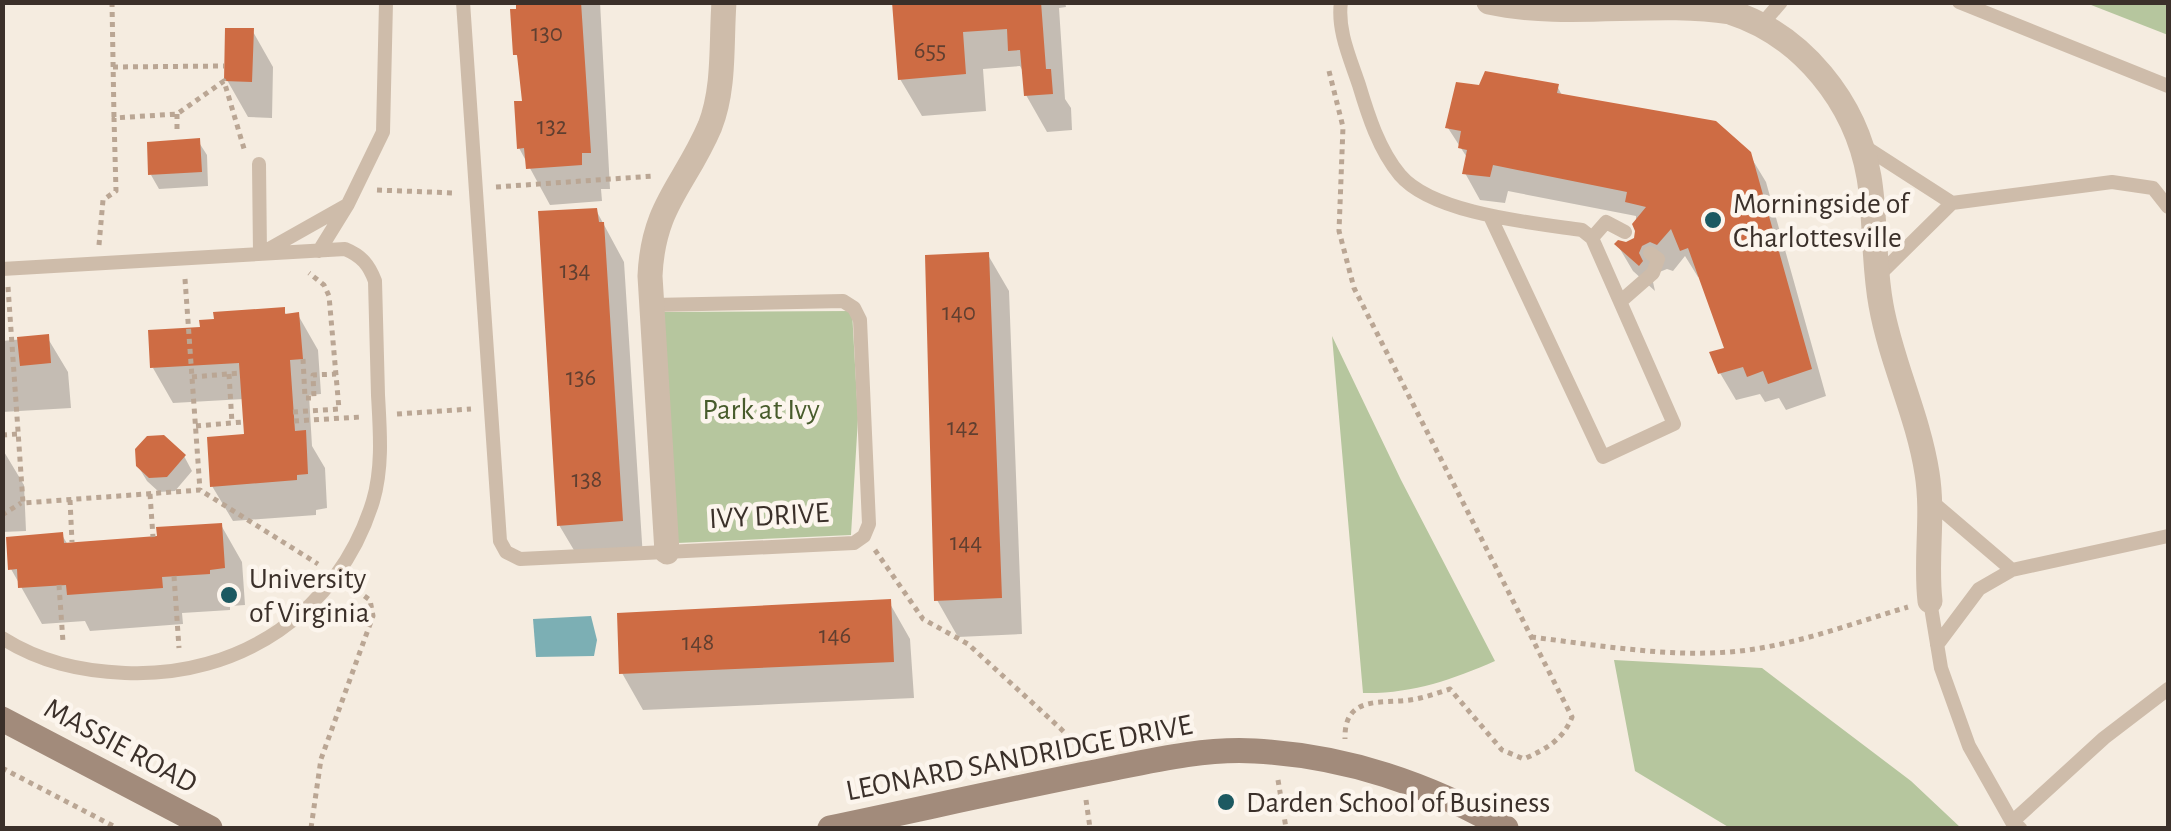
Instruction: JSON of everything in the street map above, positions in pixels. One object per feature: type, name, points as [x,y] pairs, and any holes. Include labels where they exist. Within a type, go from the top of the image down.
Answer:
[{"type":"street","name":"IVY DRIVE","points":[[667,552],[651,245],[660,216],[709,128],[718,100],[724,2]]},
{"type":"street","points":[[1488,2],[1533,7],[1690,4],[1727,10],[1762,24],[1794,45],[1822,73],[1844,106],[1862,145],[1870,178],[1876,278],[1884,319],[1918,432],[1930,500],[1930,601]]},
{"type":"street","name":"MASSIE ROAD","points":[[2,719],[210,828]]},
{"type":"street","name":"LEONARD SANDRIDGE DRIVE","points":[[830,828],[1166,758],[1209,752],[1274,752],[1346,762],[1395,776],[1451,798],[1506,828]]},
{"type":"lane","points":[[319,251],[348,204],[383,132],[386,2]]},
{"type":"lane","points":[[463,2],[500,541],[506,552],[520,559],[667,552]]},
{"type":"lane","points":[[1341,2],[1339,20],[1365,105],[1381,144],[1402,178],[1431,197],[1490,216],[1582,230],[1592,238],[1674,424],[1602,457],[1490,216]]},
{"type":"lane","points":[[1762,24],[1781,2]]},
{"type":"lane","points":[[1959,2],[2168,86]]},
{"type":"lane","points":[[1862,145],[1952,203]]},
{"type":"lane","points":[[259,164],[260,254]]},
{"type":"lane","points":[[1876,278],[1952,203],[2112,182],[2152,188],[2168,207]]},
{"type":"lane","points":[[260,254],[348,204]]},
{"type":"lane","points":[[1592,238],[1606,222],[1625,232]]},
{"type":"lane","points":[[2,638],[24,652],[64,666],[146,674],[234,656],[263,643],[295,621],[337,576],[361,534],[374,498],[380,459],[375,282],[369,266],[358,254],[345,249],[4,269]]},
{"type":"lane","points":[[1621,302],[1652,274],[1658,260],[1650,252]]},
{"type":"lane","name":"IVY DRIVE","points":[[652,305],[843,301],[854,308],[860,320],[869,524],[864,536],[854,543],[667,552]]},
{"type":"lane","points":[[1930,500],[2012,570]]},
{"type":"lane","points":[[1938,644],[1979,589],[2012,570],[2168,536]]},
{"type":"lane","points":[[1930,601],[1941,668],[1969,746],[2016,825],[2104,738],[2168,690]]},
{"type":"path","points":[[98,263],[103,200],[116,191],[112,2]]},
{"type":"path","points":[[1339,20],[1325,54],[1343,127],[1339,231],[1354,288],[1572,717],[1566,732],[1547,749],[1524,759],[1502,750],[1450,689],[1417,699],[1371,700],[1355,710],[1345,726],[1346,762]]},
{"type":"path","points":[[113,67],[224,66]]},
{"type":"path","points":[[114,118],[177,114],[224,81],[245,154],[259,164]]},
{"type":"path","points":[[177,114],[178,134]]},
{"type":"path","points":[[348,204],[365,192],[389,188],[449,194],[685,171]]},
{"type":"path","points":[[184,258],[200,490]]},
{"type":"path","points":[[294,412],[339,409],[329,296],[324,286],[298,267]]},
{"type":"path","points":[[4,269],[22,503]]},
{"type":"path","points":[[303,359],[305,398],[314,398],[313,376],[336,374]]},
{"type":"path","points":[[192,376],[240,373]]},
{"type":"path","points":[[229,374],[232,423]]},
{"type":"path","points":[[195,426],[243,422]]},
{"type":"path","points":[[2,435],[18,434]]},
{"type":"path","points":[[2,514],[22,503],[200,490],[370,600],[373,616],[320,760],[311,828]]},
{"type":"path","points":[[150,494],[153,537]]},
{"type":"path","points":[[70,500],[72,542]]},
{"type":"path","points":[[864,536],[923,619],[968,644],[1060,728]]},
{"type":"path","points":[[174,576],[180,669]]},
{"type":"path","points":[[59,585],[64,666]]},
{"type":"path","points":[[1531,637],[1634,650],[1734,652],[1790,642],[1930,601]]},
{"type":"path","points":[[1274,752],[1286,828]]},
{"type":"path","points":[[2,768],[117,828]]},
{"type":"path","points":[[1089,819],[1090,828]]},
{"type":"green space","points":[[2086,3],[2168,3],[2168,35]]},
{"type":"green space","name":"Park at Ivy","points":[[852,311],[858,418],[851,535],[677,543],[658,312]]},
{"type":"green space","points":[[1332,336],[1495,661],[1431,684],[1363,693]]},
{"type":"green space","points":[[1614,660],[1762,668],[1911,781],[1961,828],[1730,828],[1635,771]]},
{"type":"water","points":[[591,616],[597,640],[594,656],[536,657],[533,619]]},
{"type":"building","points":[[516,2],[581,2],[591,153],[582,153],[582,165],[526,169],[524,148],[517,149],[514,101],[522,101],[510,9],[516,9]]},
{"type":"building","points":[[892,2],[1041,2],[1046,69],[1051,69],[1053,94],[1024,96],[1020,50],[1008,51],[1007,29],[963,32],[966,74],[898,80]]},
{"type":"building","points":[[225,28],[254,28],[252,82],[224,81]]},
{"type":"building","name":"Morningside of Charlottesville","points":[[1485,71],[1559,84],[1557,93],[1716,121],[1751,152],[1812,369],[1768,384],[1763,371],[1747,377],[1743,367],[1718,374],[1709,352],[1724,348],[1688,248],[1680,251],[1671,229],[1657,245],[1650,242],[1642,246],[1639,253],[1643,261],[1639,266],[1614,244],[1634,238],[1632,224],[1646,207],[1625,202],[1627,192],[1493,165],[1490,177],[1462,174],[1467,150],[1458,148],[1461,131],[1445,128],[1456,82],[1479,85]]},
{"type":"building","points":[[200,138],[202,172],[148,175],[147,142]]},
{"type":"building","points":[[597,208],[599,222],[604,222],[623,521],[557,526],[538,211]]},
{"type":"building","points":[[989,252],[1002,598],[934,601],[925,255]]},
{"type":"building","points":[[285,307],[285,314],[299,312],[303,359],[290,360],[295,431],[306,430],[308,474],[297,475],[297,480],[210,487],[207,437],[244,434],[239,363],[150,368],[148,330],[200,327],[199,320],[214,319],[213,312]]},
{"type":"building","points":[[49,334],[51,363],[20,366],[17,337]]},
{"type":"building","points":[[164,435],[186,455],[167,477],[149,478],[136,466],[135,449],[147,436]]},
{"type":"building","points":[[222,523],[225,568],[210,570],[210,574],[162,577],[163,588],[67,595],[66,585],[18,588],[17,569],[8,570],[6,537],[63,532],[64,543],[157,536],[156,527]]},
{"type":"building","points":[[891,599],[894,662],[619,674],[617,613]]},
{"type":"place","name":"Morningside of Charlottesville","points":[[1713,220]]},
{"type":"place","name":"University of Virginia","points":[[229,595]]},
{"type":"place","name":"Darden School of Business","points":[[1226,802]]}]
